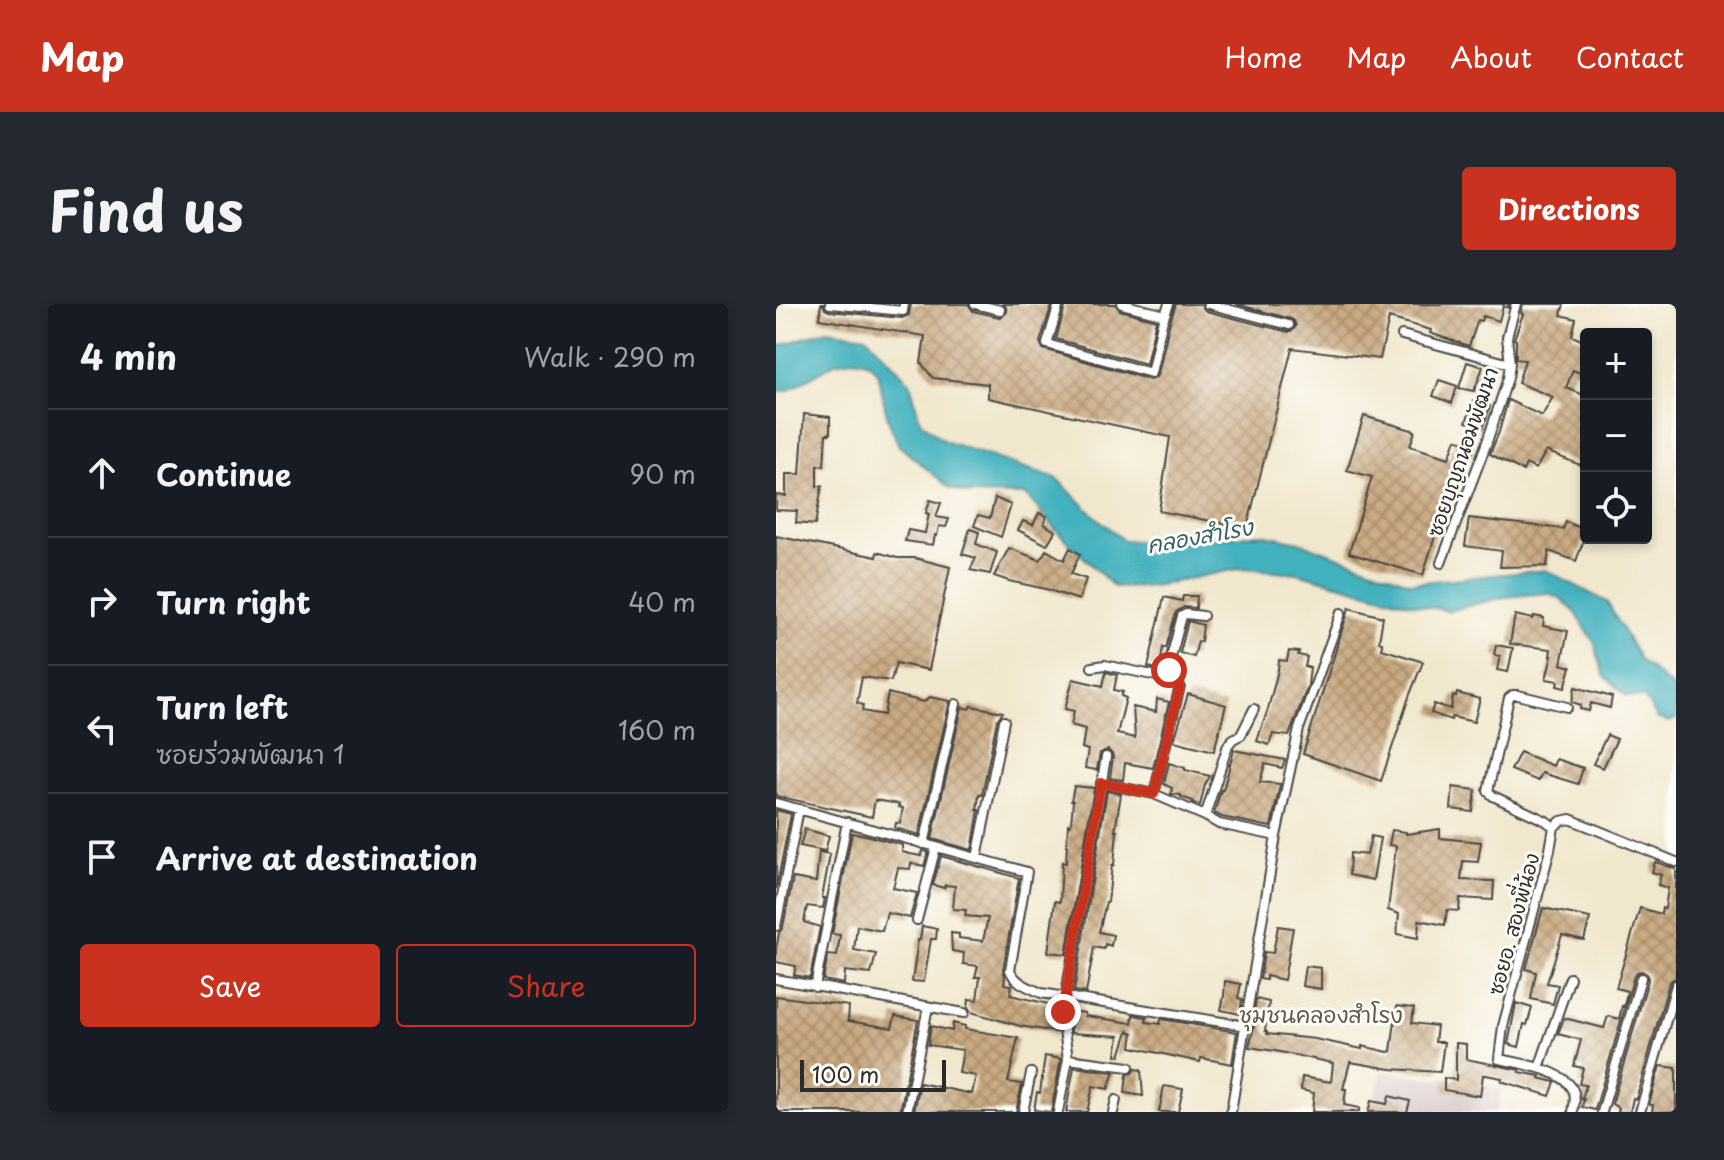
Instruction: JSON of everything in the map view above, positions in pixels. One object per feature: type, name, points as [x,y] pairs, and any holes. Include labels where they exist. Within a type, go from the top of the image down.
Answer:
[{"type":"street","points":[[830,304],[903,311],[904,304]]},
{"type":"street","points":[[975,304],[1000,310]]},
{"type":"street","points":[[1059,304],[1047,344],[1151,373],[1169,304]]},
{"type":"street","points":[[1122,304],[1165,315]]},
{"type":"street","points":[[1208,304],[1289,325]]},
{"type":"street","name":"ซอยบุญถนอมพัฒนา","points":[[1441,563],[1508,378],[1507,337],[1516,304]]},
{"type":"street","points":[[1402,335],[1510,364]]},
{"type":"street","points":[[1231,1112],[1276,836],[1299,729],[1341,613]]},
{"type":"street","points":[[1154,794],[1180,686],[1170,674],[1169,665],[1182,616],[1203,616]]},
{"type":"street","points":[[1092,667],[1105,665],[1173,678]]},
{"type":"street","points":[[1567,707],[1518,695],[1509,698],[1488,791],[1554,827],[1570,819],[1676,862]]},
{"type":"street","points":[[924,844],[956,704]]},
{"type":"street","points":[[1205,816],[1228,745],[1241,735],[1254,709]]},
{"type":"street","points":[[977,858],[1004,721]]},
{"type":"street","points":[[1058,1112],[1068,1059],[1063,1023],[1066,998],[1106,757]]},
{"type":"street","points":[[1101,783],[1154,794],[1219,824],[1276,836]]},
{"type":"street","points":[[776,803],[1027,872],[1010,970],[1020,983],[1041,993],[1247,1026]]},
{"type":"street","points":[[776,926],[799,809]]},
{"type":"street","points":[[815,987],[847,822]]},
{"type":"street","name":"ซอยอ. สองพี่น้อง","points":[[1554,827],[1503,1026],[1499,1059],[1539,1068],[1562,1078],[1571,1085],[1575,1095],[1573,1112]]},
{"type":"street","points":[[917,920],[936,847]]},
{"type":"street","points":[[1539,1068],[1570,978]]},
{"type":"street","points":[[1602,1112],[1641,978]]},
{"type":"street","points":[[776,979],[927,1011],[964,1013]]},
{"type":"street","points":[[1640,1112],[1676,985]]},
{"type":"street","points":[[907,1112],[927,1011]]},
{"type":"street","points":[[1068,1059],[1129,1067]]},
{"type":"street","points":[[1023,1112],[1031,1073]]},
{"type":"street","points":[[1113,1112],[1116,1100]]},
{"type":"shaded area","points":[[1382,1071],[1502,1089],[1497,1112],[1371,1112]]},
{"type":"water","points":[[827,330],[866,336],[910,382],[920,421],[944,441],[1056,478],[1123,540],[1159,543],[1262,534],[1299,542],[1411,583],[1546,570],[1607,602],[1640,660],[1676,690],[1676,719],[1670,722],[1658,719],[1644,697],[1626,696],[1604,676],[1595,644],[1576,613],[1560,598],[1548,593],[1505,597],[1448,611],[1297,573],[1243,568],[1153,586],[1114,587],[1058,532],[1026,495],[968,494],[950,488],[899,446],[888,420],[877,371],[867,362],[852,359],[835,363],[787,391],[776,391],[776,347]]},
{"type":"building","points":[[821,304],[829,311],[902,318],[909,315],[911,304],[968,304],[973,311],[999,317],[1007,312],[1003,304],[1052,304],[1040,342],[1043,349],[1150,380],[1158,374],[1176,304],[1201,304],[1206,311],[1288,332],[1296,326],[1291,319],[1236,304],[1509,304],[1508,308],[1503,306],[1499,321],[1483,316],[1481,321],[1478,320],[1469,346],[1430,333],[1431,330],[1389,318],[1380,359],[1292,348],[1247,528],[1159,511],[1170,437],[988,398],[988,384],[933,378],[921,363],[925,336],[819,319]]},
{"type":"building","points":[[1066,304],[1115,304],[1120,310],[1156,320],[1146,364],[1056,339]]},
{"type":"building","points":[[1523,304],[1564,304],[1561,315],[1576,319],[1572,336],[1580,339],[1580,373],[1573,370],[1566,388],[1580,393],[1580,465],[1546,451],[1536,469],[1526,464],[1523,471],[1490,454],[1508,400],[1542,416],[1553,397],[1518,383],[1525,360],[1516,359],[1514,339]]},
{"type":"building","points":[[1467,362],[1483,367],[1474,391],[1459,388]]},
{"type":"building","points":[[1439,380],[1457,386],[1452,403],[1433,396]]},
{"type":"building","points":[[1474,401],[1490,406],[1483,428],[1466,422]]},
{"type":"building","points":[[804,414],[830,417],[824,466],[817,465],[817,486],[822,486],[815,525],[796,523],[797,511],[776,510],[776,495],[786,496],[786,474],[800,474]]},
{"type":"building","points":[[1364,416],[1415,431],[1410,446],[1449,458],[1456,439],[1475,446],[1472,455],[1461,451],[1423,575],[1349,553],[1372,477],[1347,470]]},
{"type":"building","points":[[995,498],[1011,505],[1001,537],[974,526],[978,515],[990,518]]},
{"type":"building","points":[[930,500],[941,503],[936,517],[949,519],[946,527],[939,526],[933,545],[905,541],[908,530],[925,533]]},
{"type":"building","points":[[1039,513],[1047,516],[1044,524],[1055,531],[1047,545],[1018,530],[1023,521],[1033,525]]},
{"type":"building","points":[[1469,518],[1563,529],[1566,522],[1580,528],[1582,544],[1576,561],[1549,551],[1547,566],[1500,567],[1502,551],[1465,546]]},
{"type":"building","points":[[970,529],[979,532],[976,544],[997,552],[990,574],[970,570],[976,558],[962,554]]},
{"type":"building","points":[[776,536],[876,557],[877,552],[950,567],[929,670],[896,663],[891,681],[862,677],[857,703],[863,705],[862,711],[884,715],[888,693],[924,702],[930,697],[950,701],[919,835],[895,828],[896,823],[900,823],[903,808],[898,807],[899,804],[875,800],[872,817],[776,796]]},
{"type":"building","points":[[1009,548],[1040,560],[1046,550],[1064,560],[1070,548],[1080,554],[1071,574],[1086,579],[1079,600],[994,576]]},
{"type":"building","points":[[1183,596],[1197,596],[1196,608],[1184,607],[1176,612],[1166,648],[1163,647],[1162,670],[1148,667],[1164,597],[1182,601]]},
{"type":"building","points":[[1349,608],[1383,617],[1379,642],[1382,649],[1423,662],[1381,781],[1303,754]]},
{"type":"building","points":[[1515,615],[1544,618],[1543,626],[1568,631],[1561,664],[1571,667],[1565,688],[1557,686],[1558,681],[1546,679],[1551,649],[1510,644]]},
{"type":"building","points":[[1188,621],[1203,625],[1201,642],[1198,641],[1194,657],[1180,653]]},
{"type":"building","points":[[1496,645],[1513,648],[1508,672],[1497,670],[1500,656],[1494,655]]},
{"type":"building","points":[[1289,651],[1307,657],[1305,667],[1310,667],[1308,685],[1289,736],[1273,734],[1269,745],[1257,741],[1279,660],[1287,661]]},
{"type":"building","points":[[1106,672],[1117,675],[1114,690],[1123,692],[1121,696],[1126,698],[1117,734],[1135,738],[1133,707],[1156,712],[1157,699],[1169,702],[1153,768],[1125,763],[1123,780],[1110,778],[1113,757],[1108,750],[1100,753],[1097,770],[1085,768],[1088,750],[1082,748],[1085,729],[1071,725],[1074,711],[1065,709],[1073,679],[1103,686]]},
{"type":"building","points":[[1575,687],[1612,697],[1610,708],[1591,703],[1589,711],[1580,709],[1581,705],[1572,702]]},
{"type":"building","points":[[1457,693],[1480,699],[1474,722],[1452,717],[1451,720],[1431,713],[1434,704],[1451,709],[1453,696],[1456,697]]},
{"type":"building","points":[[1188,694],[1226,705],[1214,751],[1174,741]]},
{"type":"building","points":[[971,706],[1003,712],[997,720],[982,795],[979,795],[972,850],[932,839],[962,707],[969,709]]},
{"type":"building","points":[[1607,735],[1617,739],[1603,768],[1593,764]]},
{"type":"building","points":[[1234,750],[1285,760],[1282,768],[1265,764],[1260,782],[1280,784],[1271,827],[1214,813]]},
{"type":"building","points":[[1520,752],[1553,766],[1556,759],[1583,768],[1578,784],[1542,773],[1538,781],[1511,770]]},
{"type":"building","points":[[1169,763],[1210,776],[1200,805],[1181,795],[1171,794],[1172,788],[1164,784]]},
{"type":"building","points":[[1074,786],[1094,788],[1066,954],[1048,952],[1055,901],[1060,902],[1062,862],[1066,863]]},
{"type":"building","points":[[1453,787],[1476,790],[1473,812],[1451,809]]},
{"type":"building","points":[[1107,791],[1121,794],[1114,865],[1099,932],[1113,935],[1111,946],[1105,944],[1104,949],[1094,947],[1086,993],[1074,991]]},
{"type":"building","points":[[776,810],[791,814],[776,889]]},
{"type":"building","points":[[805,829],[829,836],[825,851],[800,846]]},
{"type":"building","points":[[1440,829],[1440,838],[1481,842],[1478,862],[1463,861],[1461,880],[1494,881],[1493,900],[1460,898],[1459,911],[1447,910],[1445,925],[1419,920],[1418,938],[1397,934],[1399,914],[1388,910],[1396,846],[1389,845],[1392,830],[1406,834]]},
{"type":"building","points":[[852,833],[902,845],[902,852],[910,854],[921,856],[923,851],[928,852],[924,866],[911,863],[910,869],[898,868],[893,888],[917,893],[910,918],[887,913],[882,931],[857,926],[854,950],[876,954],[871,974],[845,971],[844,984],[823,980],[828,955],[837,956],[840,935],[832,934]]},
{"type":"building","points":[[1371,836],[1380,838],[1373,880],[1349,875],[1350,853],[1367,855]]},
{"type":"building","points":[[819,852],[830,854],[823,908],[807,906],[804,922],[820,927],[810,978],[794,975],[796,966],[776,962],[776,949],[793,878],[816,882]]},
{"type":"building","points":[[941,856],[1019,878],[1003,969],[1004,984],[1012,985],[1010,995],[1057,1006],[1057,1032],[1020,1026],[971,1012],[969,999],[977,1000],[980,977],[975,977],[978,966],[963,964],[964,953],[952,951],[951,933],[959,934],[959,938],[983,941],[988,918],[965,916],[966,910],[953,909],[955,886],[945,885],[944,888],[933,885]]},
{"type":"building","points":[[1655,862],[1676,869],[1676,978],[1669,983],[1630,1112],[1618,1112],[1619,1108],[1612,1104],[1648,980],[1647,974],[1642,971],[1634,976],[1595,1110],[1582,1107],[1586,1085],[1579,1084],[1583,1068],[1574,1066],[1581,1040],[1558,1034],[1564,1018],[1604,1028],[1608,1016],[1619,1019],[1627,991],[1616,988],[1640,908],[1661,914],[1662,908],[1665,909],[1668,888],[1658,885],[1661,875],[1652,872]]},
{"type":"building","points":[[1543,908],[1590,918],[1584,940],[1562,935],[1547,983],[1558,985],[1553,1004],[1531,999],[1536,972],[1526,969]]},
{"type":"building","points":[[922,926],[937,929],[936,939],[931,939],[924,982],[912,981]]},
{"type":"building","points":[[1278,926],[1293,928],[1284,980],[1266,976],[1266,980],[1260,979],[1264,952],[1273,953]]},
{"type":"building","points":[[1305,966],[1321,968],[1321,989],[1302,986]]},
{"type":"building","points":[[1225,981],[1241,984],[1238,998],[1242,999],[1240,1014],[1221,1010]]},
{"type":"building","points":[[776,996],[849,1006],[848,1021],[892,1028],[895,1016],[918,1020],[900,1112],[776,1112]]},
{"type":"building","points":[[1256,999],[1269,1002],[1267,1034],[1388,1052],[1391,1051],[1397,1006],[1414,1008],[1412,1023],[1437,1026],[1435,1042],[1444,1042],[1440,1072],[1391,1069],[1350,1062],[1343,1089],[1346,1089],[1344,1105],[1359,1108],[1359,1112],[1312,1112],[1314,1093],[1301,1090],[1302,1077],[1331,1082],[1333,1063],[1249,1047]]},
{"type":"building","points":[[1516,1003],[1532,1008],[1527,1025],[1524,1024],[1519,1047],[1508,1044]]},
{"type":"building","points":[[1070,1011],[1132,1023],[1133,1015],[1147,1017],[1146,1022],[1160,1024],[1161,1019],[1237,1032],[1232,1064],[1201,1058],[1200,1062],[1131,1047],[1133,1033],[1128,1031],[1120,1056],[1116,1055],[1119,1036],[1071,1033]]},
{"type":"building","points":[[953,1023],[965,1026],[965,1029],[1018,1038],[1008,1082],[1022,1084],[1016,1112],[914,1112],[920,1083],[972,1094],[976,1076],[959,1073],[963,1050],[928,1045],[931,1026],[952,1031]]},
{"type":"building","points":[[1456,1043],[1466,1044],[1466,1059],[1520,1070],[1555,1082],[1550,1096],[1486,1075],[1483,1075],[1480,1096],[1444,1090],[1444,1078],[1456,1080]]},
{"type":"building","points":[[1045,1056],[1061,1059],[1051,1112],[1034,1110],[1037,1092],[1040,1093]]},
{"type":"building","points":[[1660,1066],[1676,1068],[1676,1112],[1652,1112],[1653,1105],[1649,1104]]},
{"type":"building","points":[[1074,1067],[1114,1072],[1108,1089],[1093,1086],[1087,1112],[1066,1112]]},
{"type":"building","points":[[1135,1069],[1141,1070],[1143,1096],[1125,1093],[1127,1074]]},
{"type":"building","points":[[1164,1086],[1183,1089],[1178,1112],[1159,1112]]},
{"type":"building","points":[[1389,1096],[1410,1101],[1407,1112],[1368,1112],[1371,1101],[1387,1104]]},
{"type":"district","name":"ชุมชนคลองสำโรง","points":[[1321,1015]]},
{"type":"route","points":[[1063,1012],[1101,783],[1154,794],[1180,686],[1169,670]]},
{"type":"water label","name":"คลองสำโรง","points":[[1200,536]]}]
